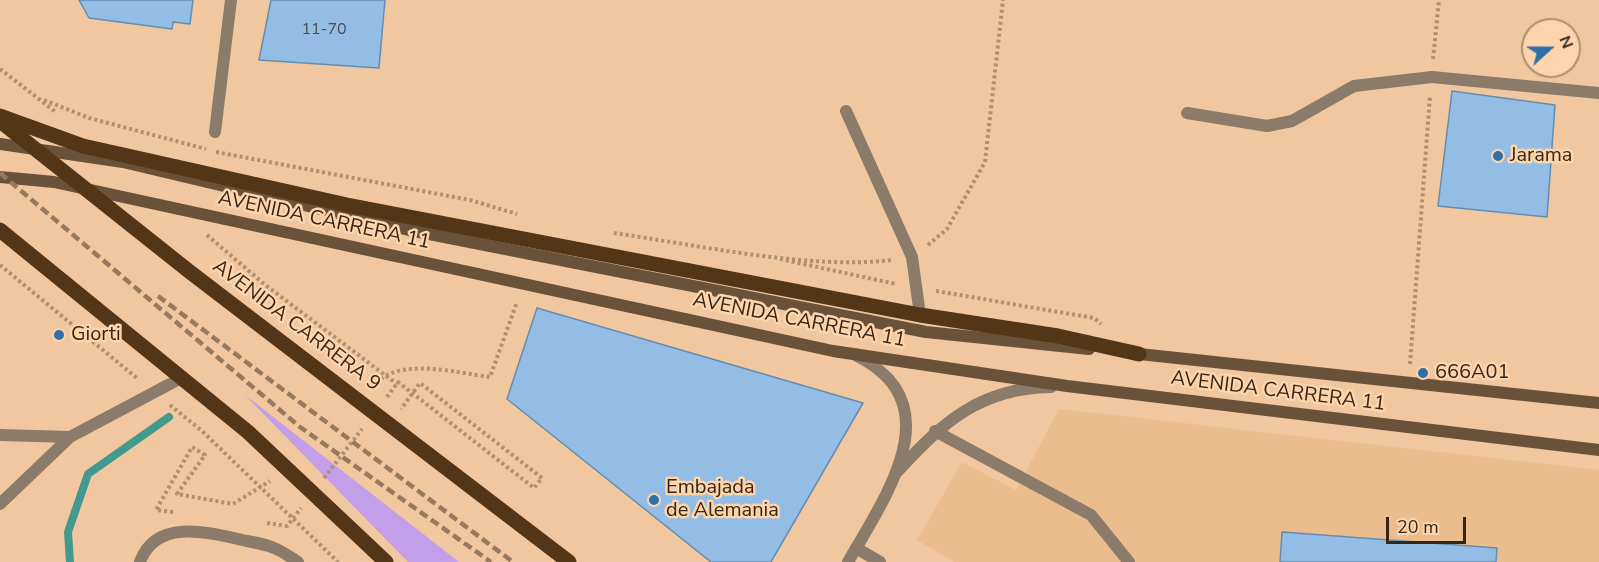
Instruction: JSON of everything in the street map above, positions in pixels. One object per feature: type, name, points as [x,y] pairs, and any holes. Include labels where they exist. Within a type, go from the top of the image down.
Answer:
[{"type":"main road","points":[[0,116],[83,146],[347,205],[920,315],[1058,336],[1139,354]]},
{"type":"main road","name":"AVENIDA CARRERA 9","points":[[0,121],[362,404],[569,562]]},
{"type":"main road","name":"AVENIDA CARRERA 11","points":[[0,144],[123,162],[409,230],[926,332],[1599,403]]},
{"type":"main road","name":"AVENIDA CARRERA 11","points":[[0,177],[54,182],[833,351],[1067,386],[1599,450]]},
{"type":"main road","points":[[0,230],[40,265],[195,387],[289,470],[386,562]]},
{"type":"street","points":[[215,132],[231,0]]},
{"type":"street","points":[[1187,113],[1267,126],[1292,121],[1354,86],[1432,77],[1599,93]]},
{"type":"street","points":[[846,111],[912,257],[920,315]]},
{"type":"street","points":[[848,562],[896,474],[904,447],[908,416],[901,395],[889,377],[872,363],[853,354]]},
{"type":"street","points":[[0,504],[70,436],[183,377]]},
{"type":"street","points":[[896,474],[935,431],[958,414],[1010,392],[1039,387],[1067,386]]},
{"type":"street","points":[[935,431],[1091,515],[1130,562]]},
{"type":"street","points":[[0,435],[70,436]]},
{"type":"street","points":[[141,562],[144,552],[153,541],[174,532],[206,532],[274,548],[298,562]]},
{"type":"street","points":[[856,548],[880,562]]},
{"type":"path","points":[[602,231],[791,258],[868,263],[912,257],[947,229],[985,162],[1003,0]]},
{"type":"path","points":[[1409,382],[1438,0]]},
{"type":"path","points":[[0,69],[64,118]]},
{"type":"path","points":[[37,98],[89,118],[211,151],[470,200],[522,216]]},
{"type":"path","points":[[203,232],[264,284],[412,395]]},
{"type":"path","points":[[743,251],[916,288],[1094,318],[1103,325]]},
{"type":"path","points":[[0,265],[153,391]]},
{"type":"path","points":[[362,404],[378,380],[385,375],[408,368],[490,377],[520,294]]},
{"type":"path","points":[[385,400],[399,382],[534,489],[542,478],[420,383],[412,395],[390,424]]},
{"type":"path","points":[[195,387],[168,403],[202,431],[338,562]]},
{"type":"path","points":[[322,481],[364,427]]},
{"type":"path","points":[[177,513],[156,510],[192,447],[205,454],[177,494],[233,504],[289,470]]},
{"type":"path","points":[[265,523],[287,526],[308,499]]},
{"type":"shaded area","points":[[245,395],[459,562],[408,562]]},
{"type":"shaded area","points":[[1059,409],[1599,470],[1599,562],[954,562],[917,540],[962,462],[1016,490]]},
{"type":"building","points":[[79,0],[193,0],[190,24],[173,22],[172,29],[89,18]]},
{"type":"building","points":[[271,0],[385,0],[379,68],[259,60]]},
{"type":"building","name":"Jarama","points":[[1452,91],[1555,105],[1547,217],[1438,206]]},
{"type":"building","points":[[537,308],[863,403],[771,562],[711,562],[507,399]]},
{"type":"building","points":[[1282,532],[1497,548],[1496,562],[1280,562]]},
{"type":"waterway","points":[[70,562],[68,532],[88,474],[169,417]]},
{"type":"railway","points":[[0,173],[300,427],[491,562]]},
{"type":"railway","points":[[158,296],[513,562]]},
{"type":"place","name":"Jarama","points":[[1498,156]]},
{"type":"place","name":"Giorti","points":[[59,335]]},
{"type":"place","name":"666A01","points":[[1423,373]]},
{"type":"place","name":"Embajada de Alemania","points":[[654,500]]}]
